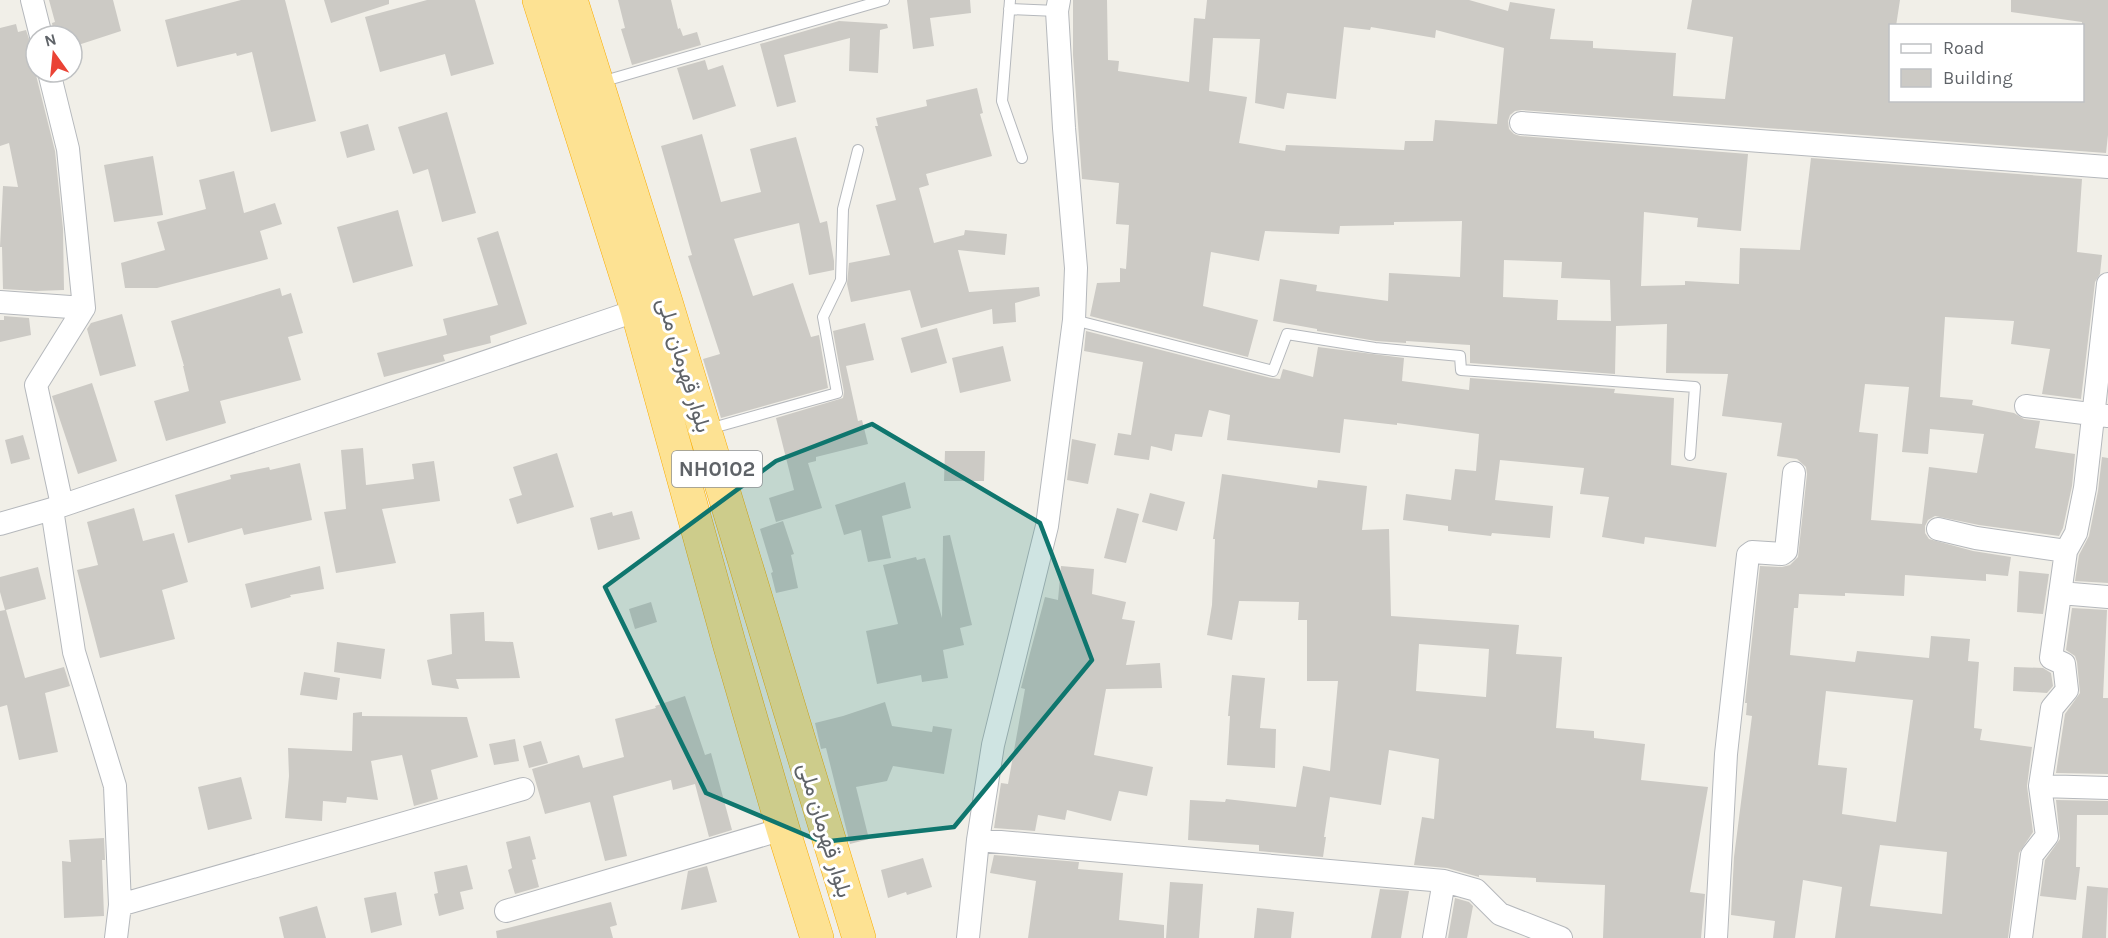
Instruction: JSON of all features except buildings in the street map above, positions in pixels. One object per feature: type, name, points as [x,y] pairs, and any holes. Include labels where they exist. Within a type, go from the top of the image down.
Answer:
[{"type":"highway","name":"بلوار قهرمان ملی","points":[[539,0],[651,306],[705,430],[859,938]]},
{"type":"highway","name":"بلوار قهرمان ملی","points":[[572,0],[598,83],[651,306],[783,829],[817,938]]},
{"type":"street","points":[[32,0],[37,24]]},
{"type":"street","points":[[968,938],[978,840],[993,745],[1047,526],[1074,320],[1076,268],[1064,128],[1058,5]]},
{"type":"street","points":[[53,84],[68,149],[84,308],[36,385],[57,507],[74,652],[115,786],[120,905],[116,938]]},
{"type":"street","points":[[1521,123],[2108,167]]},
{"type":"street","points":[[2021,938],[2032,855],[2047,836],[2040,786],[2052,708],[2067,690],[2064,664],[2051,658],[2066,550],[2076,533],[2101,415],[2108,284]]},
{"type":"street","points":[[0,302],[84,308]]},
{"type":"street","points":[[0,524],[57,507],[651,306]]},
{"type":"street","points":[[2026,406],[2101,415]]},
{"type":"street","points":[[1716,938],[1725,754],[1749,555],[1752,552],[1782,554],[1786,551],[1794,473]]},
{"type":"street","points":[[1938,529],[1976,538],[2066,550]]},
{"type":"street","points":[[2060,593],[2108,597]]},
{"type":"street","points":[[2040,786],[2108,788]]},
{"type":"street","points":[[120,905],[523,789]]},
{"type":"street","points":[[506,910],[783,829]]},
{"type":"street","points":[[978,840],[1444,881],[1476,890],[1500,914],[1561,938]]},
{"type":"street","points":[[1434,938],[1444,881]]},
{"type":"lane","points":[[598,83],[884,0]]},
{"type":"lane","points":[[1022,158],[1002,101],[1009,4],[1058,5]]},
{"type":"lane","points":[[705,430],[837,393],[823,317],[841,280],[843,209],[858,150]]},
{"type":"lane","points":[[1074,320],[1273,371],[1287,334],[1375,348],[1460,356],[1461,370],[1695,387],[1690,455]]},
{"type":"highlighted area","points":[[872,424],[1040,523],[1092,660],[954,827],[822,842],[706,793],[605,587],[776,461]]}]
